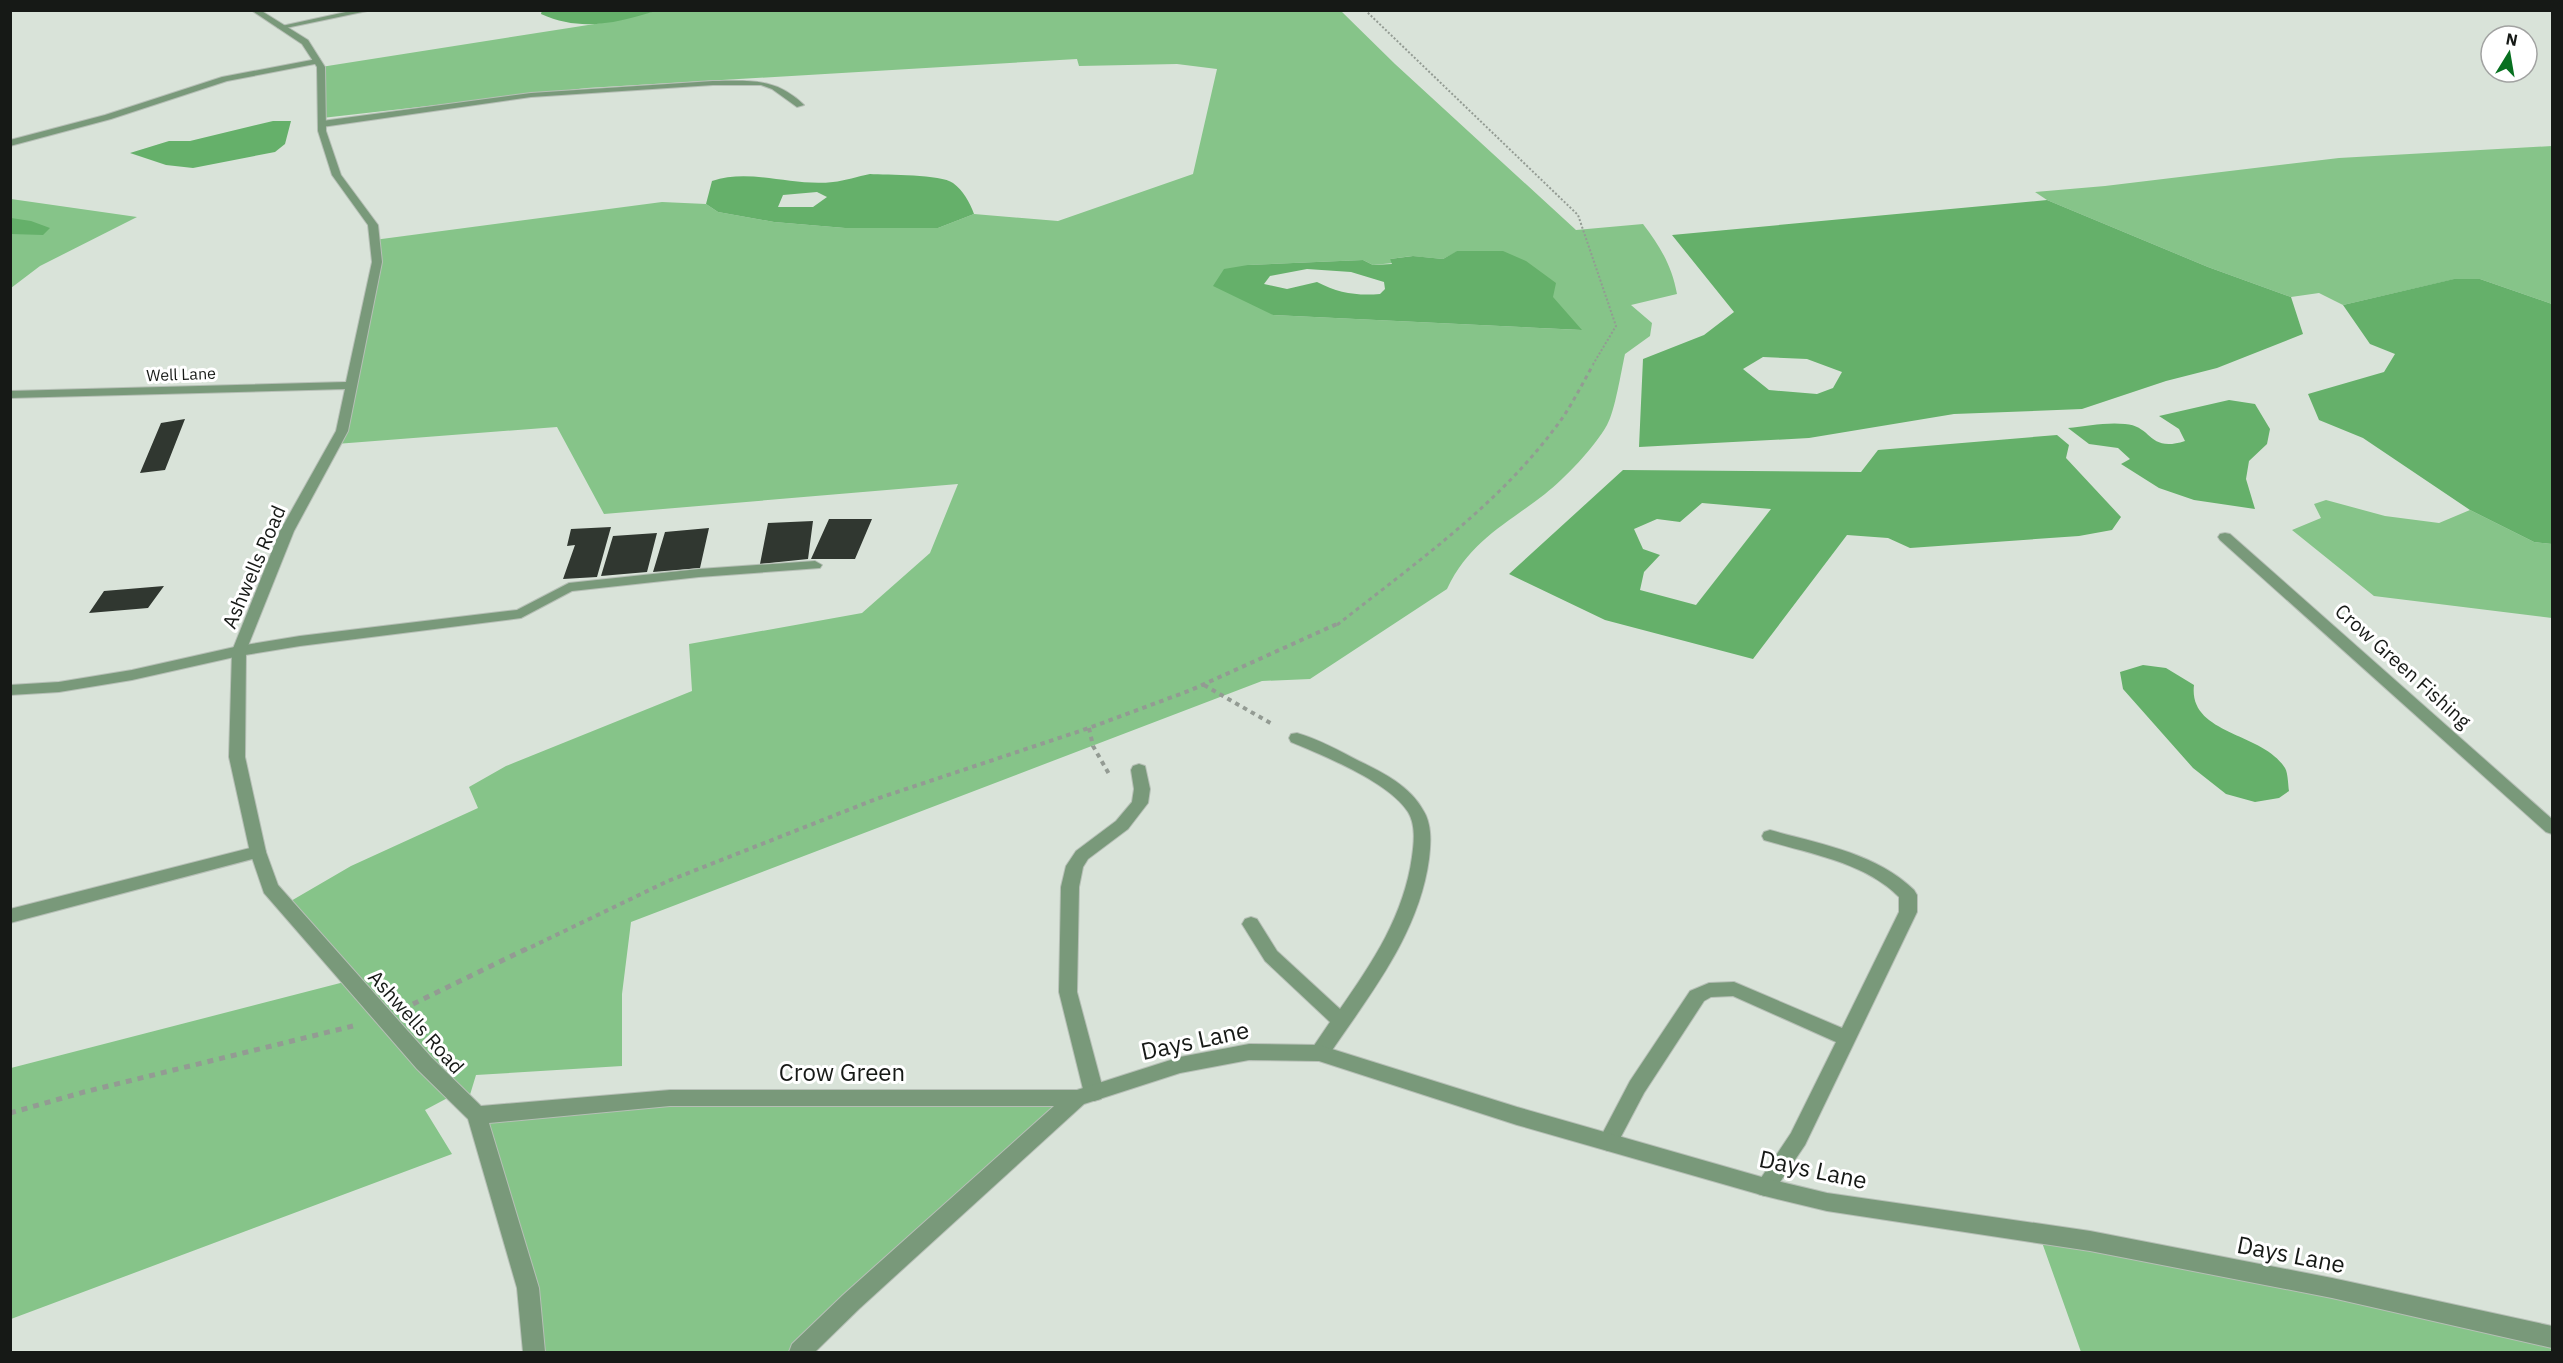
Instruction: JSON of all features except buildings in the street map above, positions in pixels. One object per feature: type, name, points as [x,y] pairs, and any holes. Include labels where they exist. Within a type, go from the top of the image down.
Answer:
[{"type":"street","name":"Ashwells Road","points":[[254,10],[305,42],[321,66],[322,131],[337,175],[373,225],[377,262],[342,432],[287,531],[239,651],[237,757],[258,852],[270,888],[424,1064],[477,1115]]},
{"type":"street","points":[[281,27],[369,10]]},
{"type":"street","points":[[10,143],[108,117],[225,79],[316,61]]},
{"type":"street","points":[[322,124],[531,95],[713,83],[768,85],[775,87],[800,105]]},
{"type":"street","name":"Well Lane","points":[[10,395],[352,386]]},
{"type":"street","name":"Crow Green Fishing","points":[[2225,537],[2553,828]]},
{"type":"street","points":[[10,690],[80,684],[239,651],[521,614],[569,587],[699,573],[815,565]]},
{"type":"street","points":[[1297,738],[1344,760],[1399,791],[1416,811],[1422,830],[1421,861],[1413,900],[1369,980],[1319,1053]]},
{"type":"street","points":[[800,1353],[850,1302],[1085,1095],[1068,992],[1070,887],[1075,866],[1082,855],[1122,825],[1140,803],[1142,789],[1139,770]]},
{"type":"street","points":[[1765,1187],[1798,1139],[1908,912],[1908,895],[1890,877],[1869,867],[1770,836]]},
{"type":"street","points":[[10,916],[258,852]]},
{"type":"street","points":[[1251,924],[1271,956],[1341,1021]]},
{"type":"street","points":[[1608,1142],[1636,1088],[1697,996],[1708,990],[1734,989],[1847,1038]]},
{"type":"street","name":"Days Lane","points":[[1085,1095],[1180,1065],[1249,1052],[1319,1053],[1608,1142],[1765,1187],[1827,1202],[2090,1241],[2332,1288],[2553,1336]]},
{"type":"street","name":"Crow Green","points":[[477,1115],[670,1098],[1085,1095]]},
{"type":"street","points":[[477,1115],[528,1288],[534,1353]]},
{"type":"path","points":[[10,1113],[84,1092],[386,1018],[668,881],[876,799],[1089,728],[1203,685],[1334,627],[1444,541],[1510,482],[1556,427],[1616,326],[1578,215],[1365,10]]},
{"type":"path","points":[[1203,685],[1297,738]]},
{"type":"shaded area","points":[[542,10],[656,11],[613,22],[584,24],[556,20],[541,14]]},
{"type":"shaded area","points":[[656,11],[1341,11],[1395,64],[1576,230],[1643,224],[1664,257],[1672,274],[1677,294],[1631,305],[1652,323],[1650,336],[1625,354],[1610,419],[1595,443],[1570,471],[1545,494],[1502,525],[1478,546],[1466,558],[1447,589],[1310,679],[1262,681],[631,922],[622,994],[622,1066],[476,1075],[469,1098],[455,1094],[425,1110],[452,1154],[11,1319],[11,1068],[352,980],[284,905],[351,866],[478,808],[469,787],[506,766],[692,691],[689,644],[862,613],[930,553],[958,484],[604,514],[557,427],[336,444],[377,263],[374,240],[662,202],[706,204],[718,212],[774,222],[845,228],[938,228],[974,214],[1058,221],[1193,174],[1217,69],[1177,64],[1079,66],[1077,59],[587,88],[322,118],[321,67],[601,23]],"holes":[[[1458,251],[1581,330],[1273,315],[1248,265],[1363,260],[1373,265],[1393,263],[1390,259],[1412,256],[1443,259]]]},
{"type":"shaded area","points":[[273,121],[291,121],[285,144],[275,152],[193,168],[166,165],[130,153],[169,141],[190,141]]},
{"type":"shaded area","points":[[2552,146],[2552,304],[2480,279],[2455,279],[2343,305],[2319,293],[2291,297],[2208,267],[2047,200],[2035,192],[2105,186],[2339,158]]},
{"type":"shaded area","points":[[870,174],[947,180],[963,193],[974,214],[938,228],[845,228],[774,222],[718,212],[706,204],[712,181],[727,178],[742,176],[818,183]],"holes":[[[817,192],[827,197],[813,207],[778,207],[783,195]]]},
{"type":"shaded area","points":[[11,199],[137,217],[40,266],[11,288]]},
{"type":"shaded area","points":[[2047,200],[2208,267],[2291,297],[2303,334],[2217,368],[2166,381],[2082,409],[1954,414],[1809,438],[1639,447],[1643,359],[1704,335],[1734,312],[1672,235]],"holes":[[[1763,357],[1807,359],[1842,372],[1833,388],[1817,394],[1769,390],[1743,369]]]},
{"type":"shaded area","points":[[11,218],[31,221],[50,228],[43,235],[11,234]]},
{"type":"shaded area","points":[[1457,251],[1503,251],[1526,261],[1556,283],[1553,297],[1582,330],[1273,315],[1213,286],[1224,269],[1248,265],[1363,260],[1373,265],[1392,264],[1390,259],[1413,256],[1443,259]],"holes":[[[1307,269],[1351,272],[1384,282],[1385,289],[1380,294],[1363,295],[1340,291],[1317,282],[1287,289],[1264,284],[1270,276]]]},
{"type":"shaded area","points":[[2454,279],[2480,279],[2552,304],[2552,544],[2534,542],[2470,510],[2363,438],[2319,420],[2308,394],[2384,372],[2395,354],[2370,344],[2343,305]]},
{"type":"shaded area","points":[[2229,400],[2255,404],[2270,429],[2267,444],[2249,461],[2246,479],[2255,509],[2194,500],[2159,488],[2121,464],[2130,459],[2118,448],[2089,444],[2068,428],[2125,424],[2141,429],[2164,444],[2173,444],[2185,441],[2179,429],[2159,416]]},
{"type":"shaded area","points":[[2057,435],[2069,445],[2066,458],[2121,517],[2112,530],[2079,536],[1910,548],[1888,538],[1847,535],[1753,659],[1605,620],[1509,574],[1623,470],[1861,472],[1878,450]],"holes":[[[1702,503],[1771,509],[1696,605],[1640,590],[1644,572],[1660,555],[1643,549],[1634,529],[1657,519],[1680,522]]]},
{"type":"shaded area","points":[[2326,500],[2385,516],[2439,523],[2470,510],[2534,542],[2552,544],[2552,618],[2374,596],[2292,530],[2321,518],[2314,504]]},
{"type":"shaded area","points":[[2143,665],[2166,668],[2194,685],[2195,701],[2203,714],[2214,724],[2275,756],[2286,770],[2289,791],[2279,798],[2255,802],[2226,794],[2193,768],[2123,689],[2120,672]]},
{"type":"shaded area","points":[[670,1098],[1077,1098],[851,1302],[800,1352],[534,1352],[528,1288],[477,1115]]},
{"type":"shaded area","points":[[2039,1234],[2332,1288],[2552,1337],[2552,1352],[2081,1352]]}]
